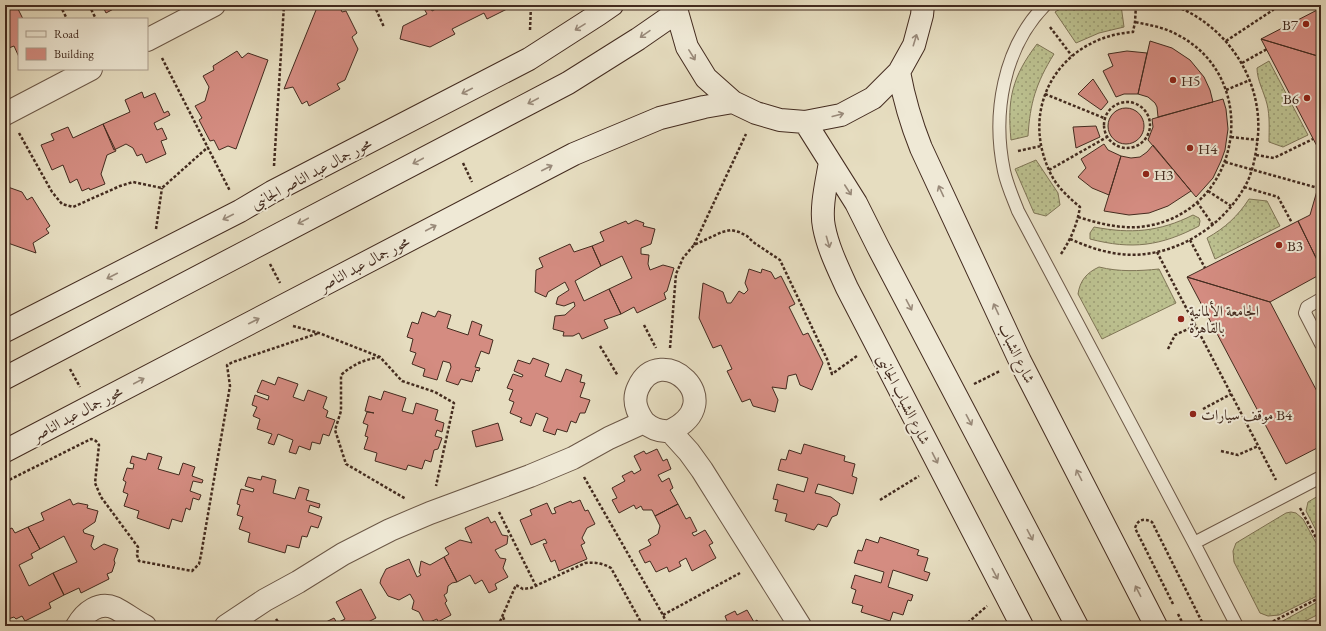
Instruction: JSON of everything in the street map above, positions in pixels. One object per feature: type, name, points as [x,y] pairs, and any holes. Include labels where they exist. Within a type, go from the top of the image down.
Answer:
[{"type":"main road","points":[[149,39],[214,5]]},
{"type":"main road","name":"محور جمال عبد الناصر الجانبى","points":[[5,331],[240,211],[272,192],[529,59],[612,5]]},
{"type":"main road","points":[[5,378],[568,83],[638,39],[677,8],[687,47],[706,78],[733,102],[756,114],[780,120],[806,122],[841,115],[873,98],[899,72],[914,45],[925,8]]},
{"type":"main road","points":[[6,113],[89,70]]},
{"type":"main road","name":"شارع الشباب","points":[[899,72],[912,127],[921,148],[1020,361],[1156,626]]},
{"type":"main road","name":"محور جمال عبد الناصر","points":[[5,451],[574,154],[660,118],[704,107],[733,102]]},
{"type":"main road","points":[[806,122],[856,203],[881,254],[1077,626]]},
{"type":"main road","name":"شارع الشباب الجانبى","points":[[830,162],[824,200],[823,226],[831,253],[847,288],[1022,626]]},
{"type":"main road","points":[[668,370],[678,373],[687,380],[693,389],[695,400],[693,411],[688,420],[679,427],[670,431],[662,432],[651,428],[638,414],[635,404],[636,393],[640,383],[647,375],[657,371],[668,370]]},
{"type":"main road","points":[[226,626],[265,600],[298,582],[343,554],[390,530],[573,458],[644,422]]},
{"type":"main road","points":[[670,431],[696,460],[800,626]]},
{"type":"main road","points":[[77,626],[83,616],[92,609],[103,606],[114,608],[145,626]]},
{"type":"lane","points":[[1041,8],[1022,37],[1010,64],[1002,92],[999,122],[1000,154],[1010,192],[1018,211],[1237,626]]},
{"type":"lane","points":[[1321,298],[1307,307],[1305,313],[1321,344]]},
{"type":"lane","points":[[1194,543],[1321,477]]},
{"type":"path","points":[[60,5],[66,18]]},
{"type":"path","points":[[89,5],[96,18]]},
{"type":"path","points":[[272,192],[284,5]]},
{"type":"path","points":[[374,5],[384,27]]},
{"type":"path","points":[[1048,267],[1060,255],[1070,239],[1080,207],[1059,186],[1049,170],[1041,146],[1041,113],[1046,94],[1052,79],[1072,56],[1099,39],[1116,34],[1133,32],[1136,5]]},
{"type":"path","points":[[1070,239],[1092,248],[1121,254],[1157,252],[1174,247],[1190,240],[1212,225],[1231,206],[1244,187],[1252,170],[1258,140],[1257,108],[1250,80],[1242,63],[1226,41],[1214,29],[1200,18],[1173,5]]},
{"type":"path","points":[[1226,41],[1273,10],[1270,5]]},
{"type":"path","points":[[1041,8],[1072,56]]},
{"type":"path","points":[[1078,217],[1119,227],[1147,226],[1174,218],[1186,211],[1208,191],[1225,162],[1231,137],[1231,113],[1226,90],[1211,63],[1189,42],[1176,34],[1160,27],[1135,22]]},
{"type":"path","points":[[149,39],[208,147],[240,211]]},
{"type":"path","points":[[1242,63],[1267,49]]},
{"type":"path","points":[[1226,90],[1250,80]]},
{"type":"path","points":[[1046,94],[1104,118]]},
{"type":"path","points":[[1128,102],[1136,104],[1147,114],[1150,121],[1150,129],[1148,136],[1143,143],[1129,149],[1122,148],[1114,145],[1107,137],[1103,126],[1104,118],[1108,111],[1114,106],[1128,102]]},
{"type":"path","points":[[6,113],[52,192],[62,204],[73,207],[120,186],[133,182],[162,188]]},
{"type":"path","points":[[668,370],[676,274],[683,258],[694,245],[756,114]]},
{"type":"path","points":[[1049,170],[1107,137]]},
{"type":"path","points":[[1231,137],[1258,140]]},
{"type":"path","points":[[1256,155],[1274,158],[1313,139]]},
{"type":"path","points":[[453,143],[482,202]]},
{"type":"path","points":[[152,256],[162,188],[208,147]]},
{"type":"path","points":[[1225,162],[1318,188]]},
{"type":"path","points":[[1244,187],[1278,197],[1292,223]]},
{"type":"path","points":[[1208,191],[1231,206]]},
{"type":"path","points":[[1197,202],[1212,225]]},
{"type":"path","points":[[694,245],[722,232],[731,230],[747,236],[753,242],[780,260],[828,359],[832,374],[875,342]]},
{"type":"path","points":[[1190,240],[1205,268]]},
{"type":"path","points":[[260,244],[290,302]]},
{"type":"path","points":[[1157,252],[1291,508],[1298,505],[1321,547]]},
{"type":"path","points":[[260,318],[319,333],[380,358],[402,381],[435,392],[454,403],[430,513],[346,464],[335,430],[341,411],[341,374],[352,365],[366,360],[380,358]]},
{"type":"path","points":[[1168,349],[1175,335],[1196,326]]},
{"type":"path","points":[[5,482],[91,439],[96,441],[98,445],[95,483],[101,498],[138,547],[137,555],[139,561],[192,571],[199,564],[201,555],[229,393],[230,386],[227,365],[319,333]]},
{"type":"path","points":[[59,349],[90,406]]},
{"type":"path","points":[[955,393],[1020,361]]},
{"type":"path","points":[[1204,409],[1231,394]]},
{"type":"path","points":[[1221,451],[1238,455],[1258,446]]},
{"type":"path","points":[[573,458],[668,626]]},
{"type":"path","points":[[880,500],[938,465]]},
{"type":"path","points":[[489,492],[536,586]]},
{"type":"path","points":[[1173,605],[1135,528],[1137,523],[1141,520],[1147,519],[1152,522],[1202,622],[1202,626]]},
{"type":"path","points":[[498,626],[516,585],[523,589],[527,589],[585,563],[594,562],[603,563],[611,568],[643,626]]},
{"type":"path","points":[[663,615],[759,562]]},
{"type":"path","points":[[964,626],[1005,592]]},
{"type":"path","points":[[1264,626],[1321,597]]},
{"type":"path","points":[[1177,612],[1184,626]]},
{"type":"path","points":[[502,616],[507,626]]},
{"type":"green space","points":[[1066,5],[1121,5],[1124,27],[1099,33],[1076,43],[1055,12]]},
{"type":"green space","points":[[1037,44],[1054,54],[1038,84],[1030,113],[1028,136],[1011,140],[1010,112],[1013,89],[1022,67]]},
{"type":"green space","points":[[1269,61],[1308,135],[1283,147],[1269,142],[1268,109],[1257,72],[1257,68]]},
{"type":"green space","points":[[1036,160],[1058,193],[1060,205],[1046,216],[1034,213],[1015,169]]},
{"type":"green space","points":[[1249,199],[1267,201],[1280,226],[1215,259],[1207,238],[1231,221]]},
{"type":"green space","points":[[1193,215],[1199,218],[1199,226],[1185,233],[1159,242],[1133,245],[1090,239],[1090,233],[1094,227],[1133,231],[1145,230],[1181,221]]},
{"type":"green space","points":[[1099,267],[1129,271],[1159,269],[1176,303],[1102,339],[1078,294],[1080,285],[1084,278]]},
{"type":"green space","points":[[1318,496],[1321,497],[1321,540],[1306,511],[1308,502]]},
{"type":"green space","points":[[1286,513],[1296,513],[1303,519],[1321,552],[1321,594],[1279,615],[1268,616],[1260,613],[1234,562],[1233,551],[1236,543]]},
{"type":"green space","points":[[1321,600],[1321,613],[1295,626],[1283,626],[1281,622]]},
{"type":"building","points":[[5,5],[16,5],[22,18],[18,18],[18,55],[14,46],[6,49],[9,54],[5,56]]},
{"type":"building","points":[[102,5],[121,5],[106,13]]},
{"type":"building","points":[[318,5],[325,7],[329,5],[339,5],[342,12],[346,11],[357,33],[352,37],[358,49],[345,80],[337,84],[340,89],[309,106],[307,101],[302,104],[293,87],[284,89]]},
{"type":"building","points":[[422,5],[430,5],[432,11],[443,5],[514,5],[487,19],[484,13],[452,29],[455,34],[430,47],[400,39],[403,26],[427,14]]},
{"type":"building","name":"B7","points":[[1321,8],[1321,57],[1261,39]]},
{"type":"building","name":"B6","points":[[1261,39],[1321,57],[1321,149],[1319,150]]},
{"type":"building","name":"H5","points":[[1150,41],[1172,48],[1190,60],[1204,77],[1210,90],[1213,102],[1158,117],[1155,103],[1148,97],[1138,94]]},
{"type":"building","points":[[237,51],[242,58],[248,53],[268,60],[236,149],[228,146],[219,150],[214,140],[210,141],[199,120],[202,118],[195,106],[205,101],[209,87],[203,76],[214,70],[213,66]]},
{"type":"building","points":[[1127,51],[1147,53],[1138,94],[1124,94],[1116,97],[1103,71],[1113,66],[1108,54]]},
{"type":"building","points":[[1093,79],[1108,102],[1101,110],[1078,94]]},
{"type":"building","points":[[142,92],[144,98],[155,93],[164,113],[168,111],[170,115],[154,123],[157,130],[162,128],[167,139],[161,141],[166,154],[146,163],[142,154],[137,156],[133,148],[126,144],[114,150],[103,124],[130,112],[125,100]]},
{"type":"building","name":"H4","points":[[1223,99],[1226,109],[1228,129],[1225,150],[1213,178],[1196,197],[1148,140],[1153,127],[1152,119]]},
{"type":"building","points":[[1126,108],[1136,111],[1141,116],[1144,126],[1141,136],[1136,141],[1126,144],[1116,141],[1111,136],[1108,126],[1111,116],[1116,111]]},
{"type":"building","points":[[103,124],[116,151],[107,155],[101,174],[105,184],[90,190],[89,188],[82,191],[77,179],[70,183],[63,165],[52,170],[41,145],[54,140],[51,134],[68,127],[73,138]]},
{"type":"building","points":[[1096,126],[1100,137],[1076,148],[1073,127]]},
{"type":"building","points":[[1104,144],[1108,150],[1121,156],[1109,195],[1092,188],[1078,177],[1086,168],[1081,159]]},
{"type":"building","name":"H3","points":[[1153,145],[1191,191],[1168,206],[1149,213],[1129,215],[1104,211],[1121,156],[1131,158],[1140,157]]},
{"type":"building","points":[[1321,177],[1321,268],[1298,221],[1310,215]]},
{"type":"building","points":[[5,186],[22,192],[27,200],[32,197],[50,226],[46,229],[49,233],[33,243],[36,253],[5,242]]},
{"type":"building","points":[[636,220],[644,223],[643,226],[655,229],[651,244],[641,248],[641,254],[649,255],[648,264],[650,270],[663,265],[674,268],[667,291],[664,293],[666,299],[637,313],[634,307],[621,314],[609,289],[632,278],[622,256],[601,266],[592,246],[604,241],[600,232],[626,221],[628,224]]},
{"type":"building","name":"B3","points":[[1298,221],[1321,268],[1321,274],[1270,302],[1187,277]]},
{"type":"building","points":[[570,244],[574,252],[592,246],[601,266],[575,281],[584,301],[609,289],[621,314],[604,320],[608,328],[582,339],[579,333],[573,336],[563,336],[564,332],[553,329],[555,316],[565,315],[575,306],[574,302],[564,306],[556,304],[558,297],[569,290],[565,282],[548,292],[546,297],[535,292],[536,270],[543,267],[539,258]]},
{"type":"building","points":[[749,269],[761,273],[762,269],[771,272],[775,279],[781,276],[795,304],[789,307],[803,335],[808,333],[823,363],[812,390],[800,385],[796,374],[788,376],[786,389],[772,387],[778,400],[775,412],[753,406],[750,399],[742,402],[727,371],[732,369],[721,345],[713,348],[699,318],[703,283],[723,292],[727,303],[731,303],[739,291],[744,294],[748,290],[745,283]]},
{"type":"building","points":[[1187,277],[1270,302],[1321,399],[1321,446],[1286,464]]},
{"type":"building","points":[[438,311],[451,315],[447,328],[468,335],[472,321],[482,325],[479,335],[493,340],[489,354],[481,351],[475,367],[480,368],[479,371],[476,370],[472,382],[461,379],[458,385],[446,381],[451,367],[450,363],[443,361],[437,380],[423,376],[425,369],[412,364],[416,353],[410,351],[413,339],[407,337],[412,322],[418,324],[422,312],[435,317]]},
{"type":"building","points":[[533,358],[549,364],[545,376],[561,382],[566,369],[582,375],[580,382],[585,383],[580,397],[590,400],[585,413],[580,413],[576,423],[571,421],[567,432],[557,429],[555,435],[543,431],[548,418],[536,413],[531,426],[520,422],[522,418],[510,413],[514,402],[509,400],[513,390],[507,388],[513,374],[522,377],[523,375],[514,371],[518,360],[530,364]]},
{"type":"building","points":[[278,377],[298,384],[293,397],[304,401],[308,390],[327,397],[323,408],[328,411],[326,417],[335,420],[329,436],[323,434],[320,444],[312,442],[310,450],[299,446],[296,454],[289,452],[293,440],[278,434],[274,445],[268,443],[272,434],[257,429],[260,419],[253,416],[257,407],[252,405],[255,395],[268,400],[269,396],[257,392],[262,380],[275,385]]},
{"type":"building","points":[[384,391],[406,398],[402,411],[413,414],[416,403],[438,410],[435,420],[444,423],[442,432],[437,430],[435,436],[442,438],[438,449],[434,450],[431,462],[425,460],[422,469],[408,465],[406,470],[375,461],[377,453],[364,449],[368,437],[365,436],[368,425],[363,423],[367,412],[374,413],[365,411],[369,396],[381,400]]},
{"type":"building","points":[[498,423],[503,440],[476,447],[472,431]]},
{"type":"building","points":[[804,444],[845,456],[844,461],[855,464],[852,476],[857,478],[853,494],[818,484],[815,493],[831,497],[840,504],[837,515],[832,517],[827,527],[818,524],[814,530],[785,521],[787,514],[775,511],[778,500],[773,499],[777,484],[804,492],[808,478],[778,470],[781,459],[786,460],[789,450],[801,454]]},
{"type":"building","points":[[657,449],[663,461],[667,459],[671,469],[658,475],[662,482],[669,478],[673,488],[670,490],[678,504],[655,516],[652,510],[643,510],[641,506],[636,509],[634,505],[619,513],[612,500],[617,498],[612,488],[625,481],[622,476],[632,471],[634,474],[641,470],[634,456],[644,451],[646,454]]},
{"type":"building","points":[[148,453],[162,457],[158,469],[179,475],[183,463],[195,467],[192,476],[203,480],[202,483],[193,481],[190,491],[201,495],[199,500],[193,498],[190,510],[186,508],[182,522],[172,519],[169,529],[137,518],[139,511],[124,506],[128,494],[123,492],[126,482],[123,480],[127,468],[133,469],[134,464],[130,463],[132,456],[146,460]]},
{"type":"building","points":[[262,476],[276,480],[273,493],[295,499],[299,487],[309,490],[306,500],[320,504],[319,508],[310,505],[308,512],[322,517],[318,528],[311,526],[307,537],[302,536],[299,548],[287,545],[285,553],[248,542],[250,533],[239,529],[243,517],[237,515],[240,505],[237,504],[241,489],[253,492],[254,489],[245,486],[248,477],[261,480]]},
{"type":"building","points":[[70,499],[73,505],[78,503],[88,505],[87,508],[98,511],[95,522],[83,530],[84,533],[94,536],[91,546],[94,550],[104,544],[118,549],[112,572],[107,574],[109,579],[81,593],[79,588],[64,595],[53,573],[77,562],[64,536],[40,549],[28,527],[44,520],[41,513]]},
{"type":"building","points":[[580,500],[585,511],[588,510],[595,524],[587,528],[582,538],[585,543],[581,545],[587,559],[559,571],[555,560],[551,562],[543,544],[547,543],[545,539],[531,545],[520,520],[532,515],[530,510],[547,503],[552,514],[556,513],[554,508],[571,501],[572,503]]},
{"type":"building","points":[[678,504],[686,519],[690,517],[697,531],[692,533],[694,536],[705,530],[713,543],[709,545],[716,558],[692,571],[686,558],[679,562],[681,566],[669,572],[667,567],[656,572],[650,561],[645,563],[639,551],[651,545],[648,540],[658,534],[660,526],[655,516]]},
{"type":"building","points":[[488,517],[491,523],[495,521],[502,535],[508,536],[507,544],[495,550],[500,558],[506,559],[503,568],[508,577],[495,584],[497,589],[489,593],[482,580],[475,584],[470,575],[457,582],[444,557],[449,554],[445,548],[460,540],[472,543],[465,528]]},
{"type":"building","points":[[28,527],[40,549],[31,554],[33,558],[19,565],[29,586],[53,573],[64,595],[49,603],[51,608],[25,621],[22,616],[16,619],[14,617],[8,619],[8,615],[5,614],[5,593],[7,590],[5,588],[5,531],[12,528],[15,533]]},
{"type":"building","points":[[880,537],[919,550],[917,555],[928,558],[924,571],[930,573],[927,581],[893,570],[888,587],[913,595],[911,601],[908,600],[903,615],[893,612],[890,621],[861,612],[863,606],[852,603],[856,590],[851,588],[855,575],[881,583],[884,572],[854,563],[858,550],[862,551],[866,539],[878,543]]},
{"type":"building","points":[[444,557],[457,582],[448,586],[447,593],[444,595],[447,601],[445,603],[451,615],[438,622],[437,619],[425,624],[419,612],[412,609],[414,601],[410,594],[399,600],[388,596],[380,583],[381,579],[386,569],[409,559],[417,577],[421,575],[419,572],[421,561],[430,565]]},
{"type":"building","points":[[361,589],[376,618],[366,623],[368,626],[318,626],[334,618],[337,623],[345,619],[336,602]]},
{"type":"building","points":[[747,610],[754,622],[757,620],[760,626],[729,626],[725,616],[735,611],[737,615]]},
{"type":"place","name":"B7","points":[[1306,24]]},
{"type":"place","name":"H5","points":[[1173,80]]},
{"type":"place","name":"B6","points":[[1307,98]]},
{"type":"place","name":"H4","points":[[1190,148]]},
{"type":"place","name":"H3","points":[[1146,174]]},
{"type":"place","name":"B3","points":[[1279,245]]},
{"type":"place","name":"الجامعة الألمانية بالقاهرة","points":[[1181,319]]},
{"type":"place","name":"موقف سيارات B4","points":[[1193,414]]}]
